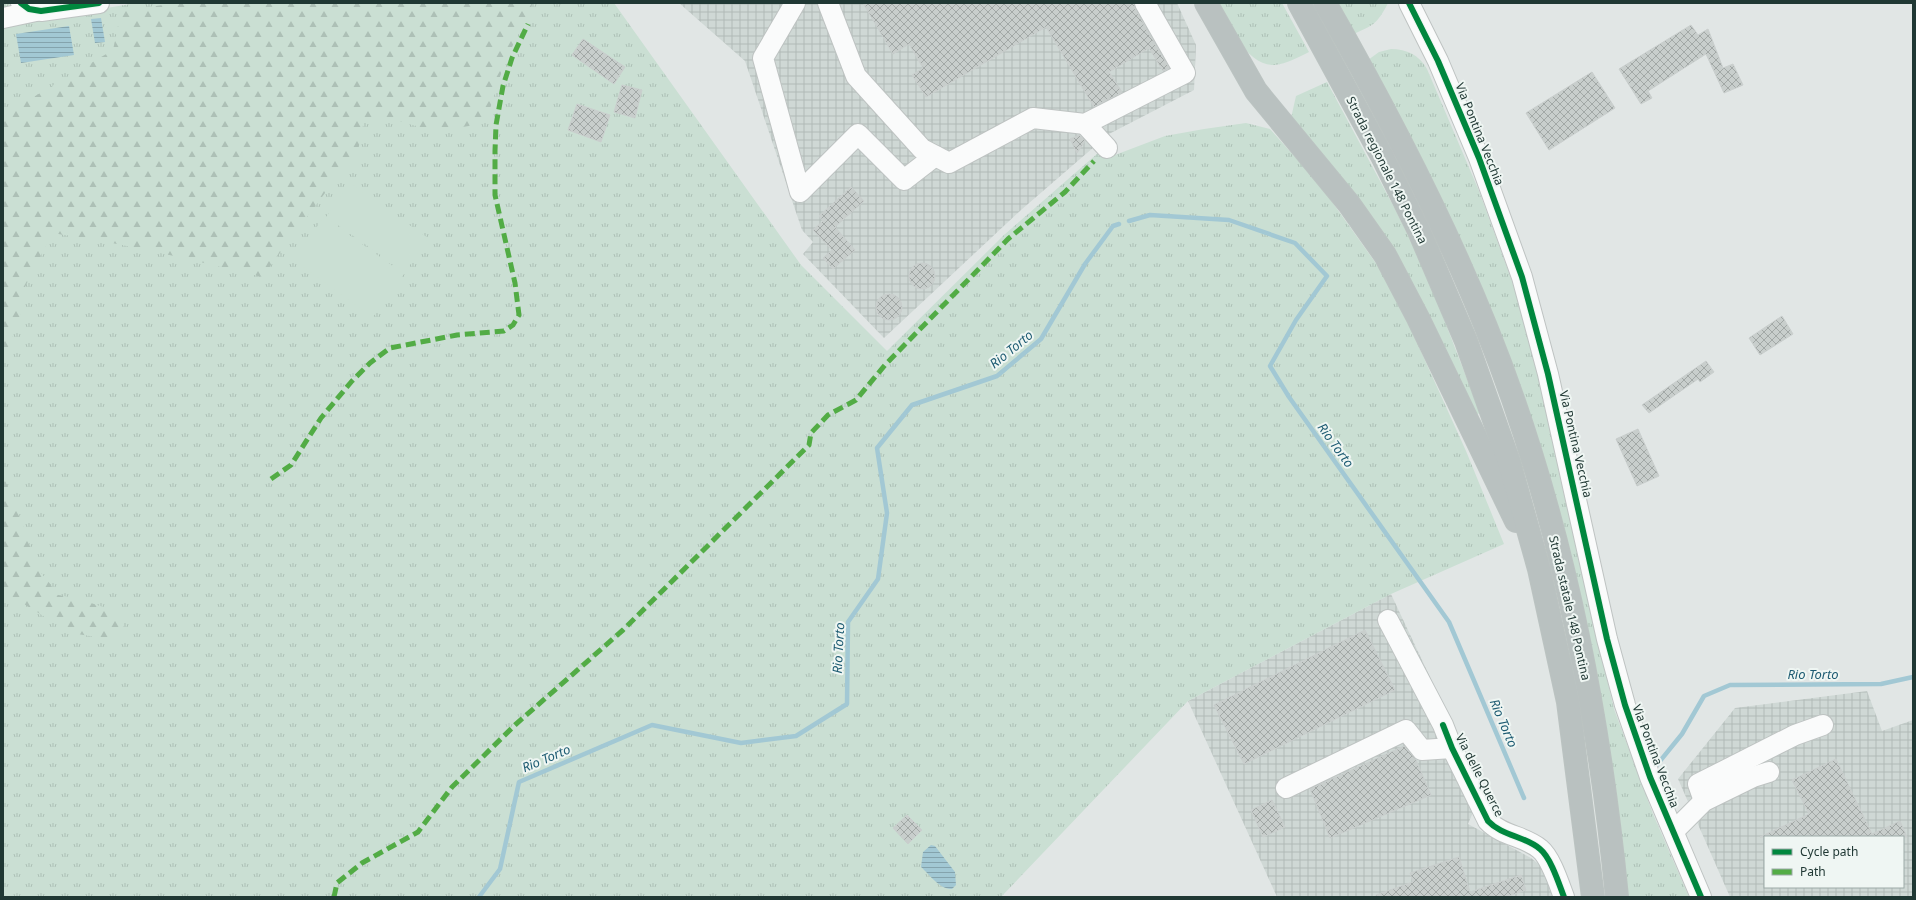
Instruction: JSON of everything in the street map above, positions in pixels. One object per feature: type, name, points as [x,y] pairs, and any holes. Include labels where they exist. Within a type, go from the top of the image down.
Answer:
[{"type":"highway","points":[[1206,3],[1256,91],[1349,204],[1369,231],[1392,267],[1539,569]]},
{"type":"highway","name":"Strada regionale 148 Pontina","points":[[1299,3],[1416,224],[1466,341]]},
{"type":"highway","name":"Strada regionale 148 Pontina","points":[[1325,3],[1340,28],[1419,177],[1463,272],[1486,328]]},
{"type":"highway","name":"Strada statale 148 Pontina","points":[[1486,328],[1518,416],[1554,535],[1591,701],[1617,897]]},
{"type":"highway","name":"Strada statale 148 Pontina","points":[[1466,341],[1509,462],[1539,569],[1568,702],[1593,897]]},
{"type":"street","points":[[3,18],[28,7],[98,3]]},
{"type":"street","points":[[795,3],[763,58],[800,192],[858,134],[904,180],[935,156]]},
{"type":"street","points":[[828,3],[856,76],[922,149],[949,163],[1033,118],[1085,124],[1185,73],[1145,3]]},
{"type":"street","name":"Via Pontina Vecchia","points":[[1409,3],[1438,61],[1481,164],[1522,277],[1548,374],[1617,678],[1642,755],[1701,897]]},
{"type":"street","points":[[1085,124],[1108,148]]},
{"type":"street","name":"Via delle Querce","points":[[1388,620],[1443,725],[1452,748],[1488,821],[1483,825],[1535,846],[1541,850],[1549,860],[1564,897]]},
{"type":"street","points":[[1704,801],[1698,784],[1795,735],[1823,724]]},
{"type":"street","points":[[1286,788],[1406,730],[1422,750],[1452,748]]},
{"type":"street","points":[[1674,831],[1704,801],[1753,777],[1769,772]]},
{"type":"shaded area","points":[[679,3],[1177,3],[1196,45],[1194,90],[1109,134],[1021,210],[884,338],[803,254],[813,242],[802,230],[745,61]]},
{"type":"shaded area","points":[[1391,594],[1451,722],[1474,810],[1468,824],[1531,858],[1541,866],[1555,897],[1277,897],[1188,701]]},
{"type":"shaded area","points":[[1867,691],[1882,731],[1913,720],[1913,897],[1730,897],[1678,779],[1735,708]]},
{"type":"green space","points":[[3,3],[13,3],[19,23],[136,3],[614,3],[801,265],[887,351],[1004,235],[1098,153],[1115,155],[1165,136],[1246,123],[1270,129],[1320,185],[1390,283],[1466,451],[1504,544],[1391,594],[1188,701],[1001,897],[3,897]]},
{"type":"green space","points":[[177,3],[533,3],[504,64],[489,112],[469,126],[434,131],[388,118],[364,120],[357,156],[334,181],[262,277],[184,258],[52,233],[21,295],[21,314],[9,346],[3,352],[3,115],[113,50],[121,11]]},
{"type":"green space","points":[[1216,3],[1282,3],[1309,52],[1288,62],[1275,65],[1265,64],[1247,52]]},
{"type":"green space","points":[[1333,3],[1388,3],[1381,16],[1373,24],[1351,35]]},
{"type":"green space","points":[[1391,49],[1402,50],[1412,54],[1424,64],[1427,69],[1479,191],[1512,281],[1532,346],[1562,486],[1614,709],[1653,814],[1689,897],[1621,897],[1556,523],[1368,60],[1379,52]]},
{"type":"green space","points":[[1327,82],[1395,209],[1424,267],[1480,413],[1470,417],[1384,235],[1368,211],[1291,118],[1296,96]]},
{"type":"green space","points":[[350,183],[428,238],[405,272],[326,217]]},
{"type":"green space","points":[[324,217],[404,274],[373,317],[293,260]]},
{"type":"green space","points":[[3,475],[22,522],[37,568],[51,585],[54,594],[82,600],[118,612],[124,625],[115,640],[71,633],[3,591]]},
{"type":"water","points":[[101,18],[105,42],[95,43],[91,19]]},
{"type":"water","points":[[69,26],[74,55],[21,63],[16,34]]},
{"type":"water","points":[[931,845],[935,846],[955,872],[956,885],[952,889],[943,887],[921,867],[923,852]]},
{"type":"building","points":[[863,3],[1134,3],[1135,9],[1169,68],[1163,71],[1149,48],[1109,72],[1122,92],[1094,107],[1046,27],[926,97],[912,75],[923,68],[909,44],[893,54]]},
{"type":"building","points":[[1691,25],[1698,35],[1708,29],[1723,68],[1733,64],[1743,85],[1724,93],[1706,54],[1648,91],[1652,98],[1641,104],[1619,69]]},
{"type":"building","points":[[583,39],[625,67],[614,84],[572,55]]},
{"type":"building","points":[[1592,72],[1615,108],[1549,150],[1526,113]]},
{"type":"building","points":[[622,85],[642,90],[635,118],[614,112]]},
{"type":"building","points":[[577,104],[610,115],[601,142],[568,130]]},
{"type":"building","points":[[1079,135],[1085,141],[1077,153],[1070,139]]},
{"type":"building","points":[[851,187],[864,201],[835,227],[855,250],[833,269],[823,258],[832,250],[813,230],[823,221],[819,216]]},
{"type":"building","points":[[922,263],[931,267],[935,276],[931,285],[922,289],[913,285],[909,276],[913,267]]},
{"type":"building","points":[[889,294],[898,298],[902,307],[898,316],[889,320],[880,316],[876,307],[880,298]]},
{"type":"building","points":[[1782,316],[1793,334],[1760,355],[1749,338]]},
{"type":"building","points":[[1706,361],[1714,372],[1700,382],[1698,379],[1649,413],[1642,405]]},
{"type":"building","points":[[1638,429],[1659,476],[1637,486],[1616,439]]},
{"type":"building","points":[[1365,630],[1395,690],[1244,764],[1214,705]]},
{"type":"building","points":[[1404,746],[1416,760],[1431,795],[1330,838],[1310,789]]},
{"type":"building","points":[[1836,759],[1872,834],[1900,821],[1907,837],[1760,837],[1809,814],[1792,780]]},
{"type":"building","points":[[1272,800],[1285,827],[1263,837],[1251,810]]},
{"type":"building","points":[[907,815],[922,830],[908,844],[893,828]]},
{"type":"building","points":[[1459,857],[1470,892],[1521,875],[1526,890],[1506,897],[1376,897],[1376,895],[1413,882],[1410,873]]},
{"type":"waterway","name":"Rio Torto","points":[[1129,221],[1150,215],[1229,220],[1295,243],[1327,276],[1296,320],[1270,366],[1289,397],[1449,622],[1524,798]]},
{"type":"waterway","name":"Rio Torto","points":[[479,897],[500,869],[519,782],[652,725],[741,743],[796,736],[847,704],[848,622],[878,579],[887,513],[877,448],[912,405],[997,376],[1041,339],[1085,264],[1113,226],[1119,224]]},
{"type":"waterway","name":"Rio Torto","points":[[1656,766],[1682,734],[1704,696],[1730,685],[1881,684],[1913,677]]},
{"type":"marked path","points":[[271,479],[291,465],[321,418],[352,381],[370,363],[390,348],[457,335],[504,331],[513,325],[519,315],[515,283],[495,195],[495,151],[496,125],[503,86],[512,58],[528,24]]},
{"type":"marked path","points":[[334,897],[337,883],[362,863],[418,832],[452,787],[515,725],[623,630],[809,445],[811,433],[828,415],[856,400],[885,365],[1008,239],[1065,192],[1094,161]]},
{"type":"cycle path","points":[[21,3],[29,9],[41,11],[99,3]]},
{"type":"cycle path","points":[[1409,3],[1438,61],[1479,158],[1522,277],[1548,374],[1607,639],[1625,705],[1650,777],[1701,897]]},
{"type":"cycle path","points":[[1443,725],[1452,748],[1488,821],[1500,830],[1528,841],[1540,849],[1548,858],[1564,897]]}]
